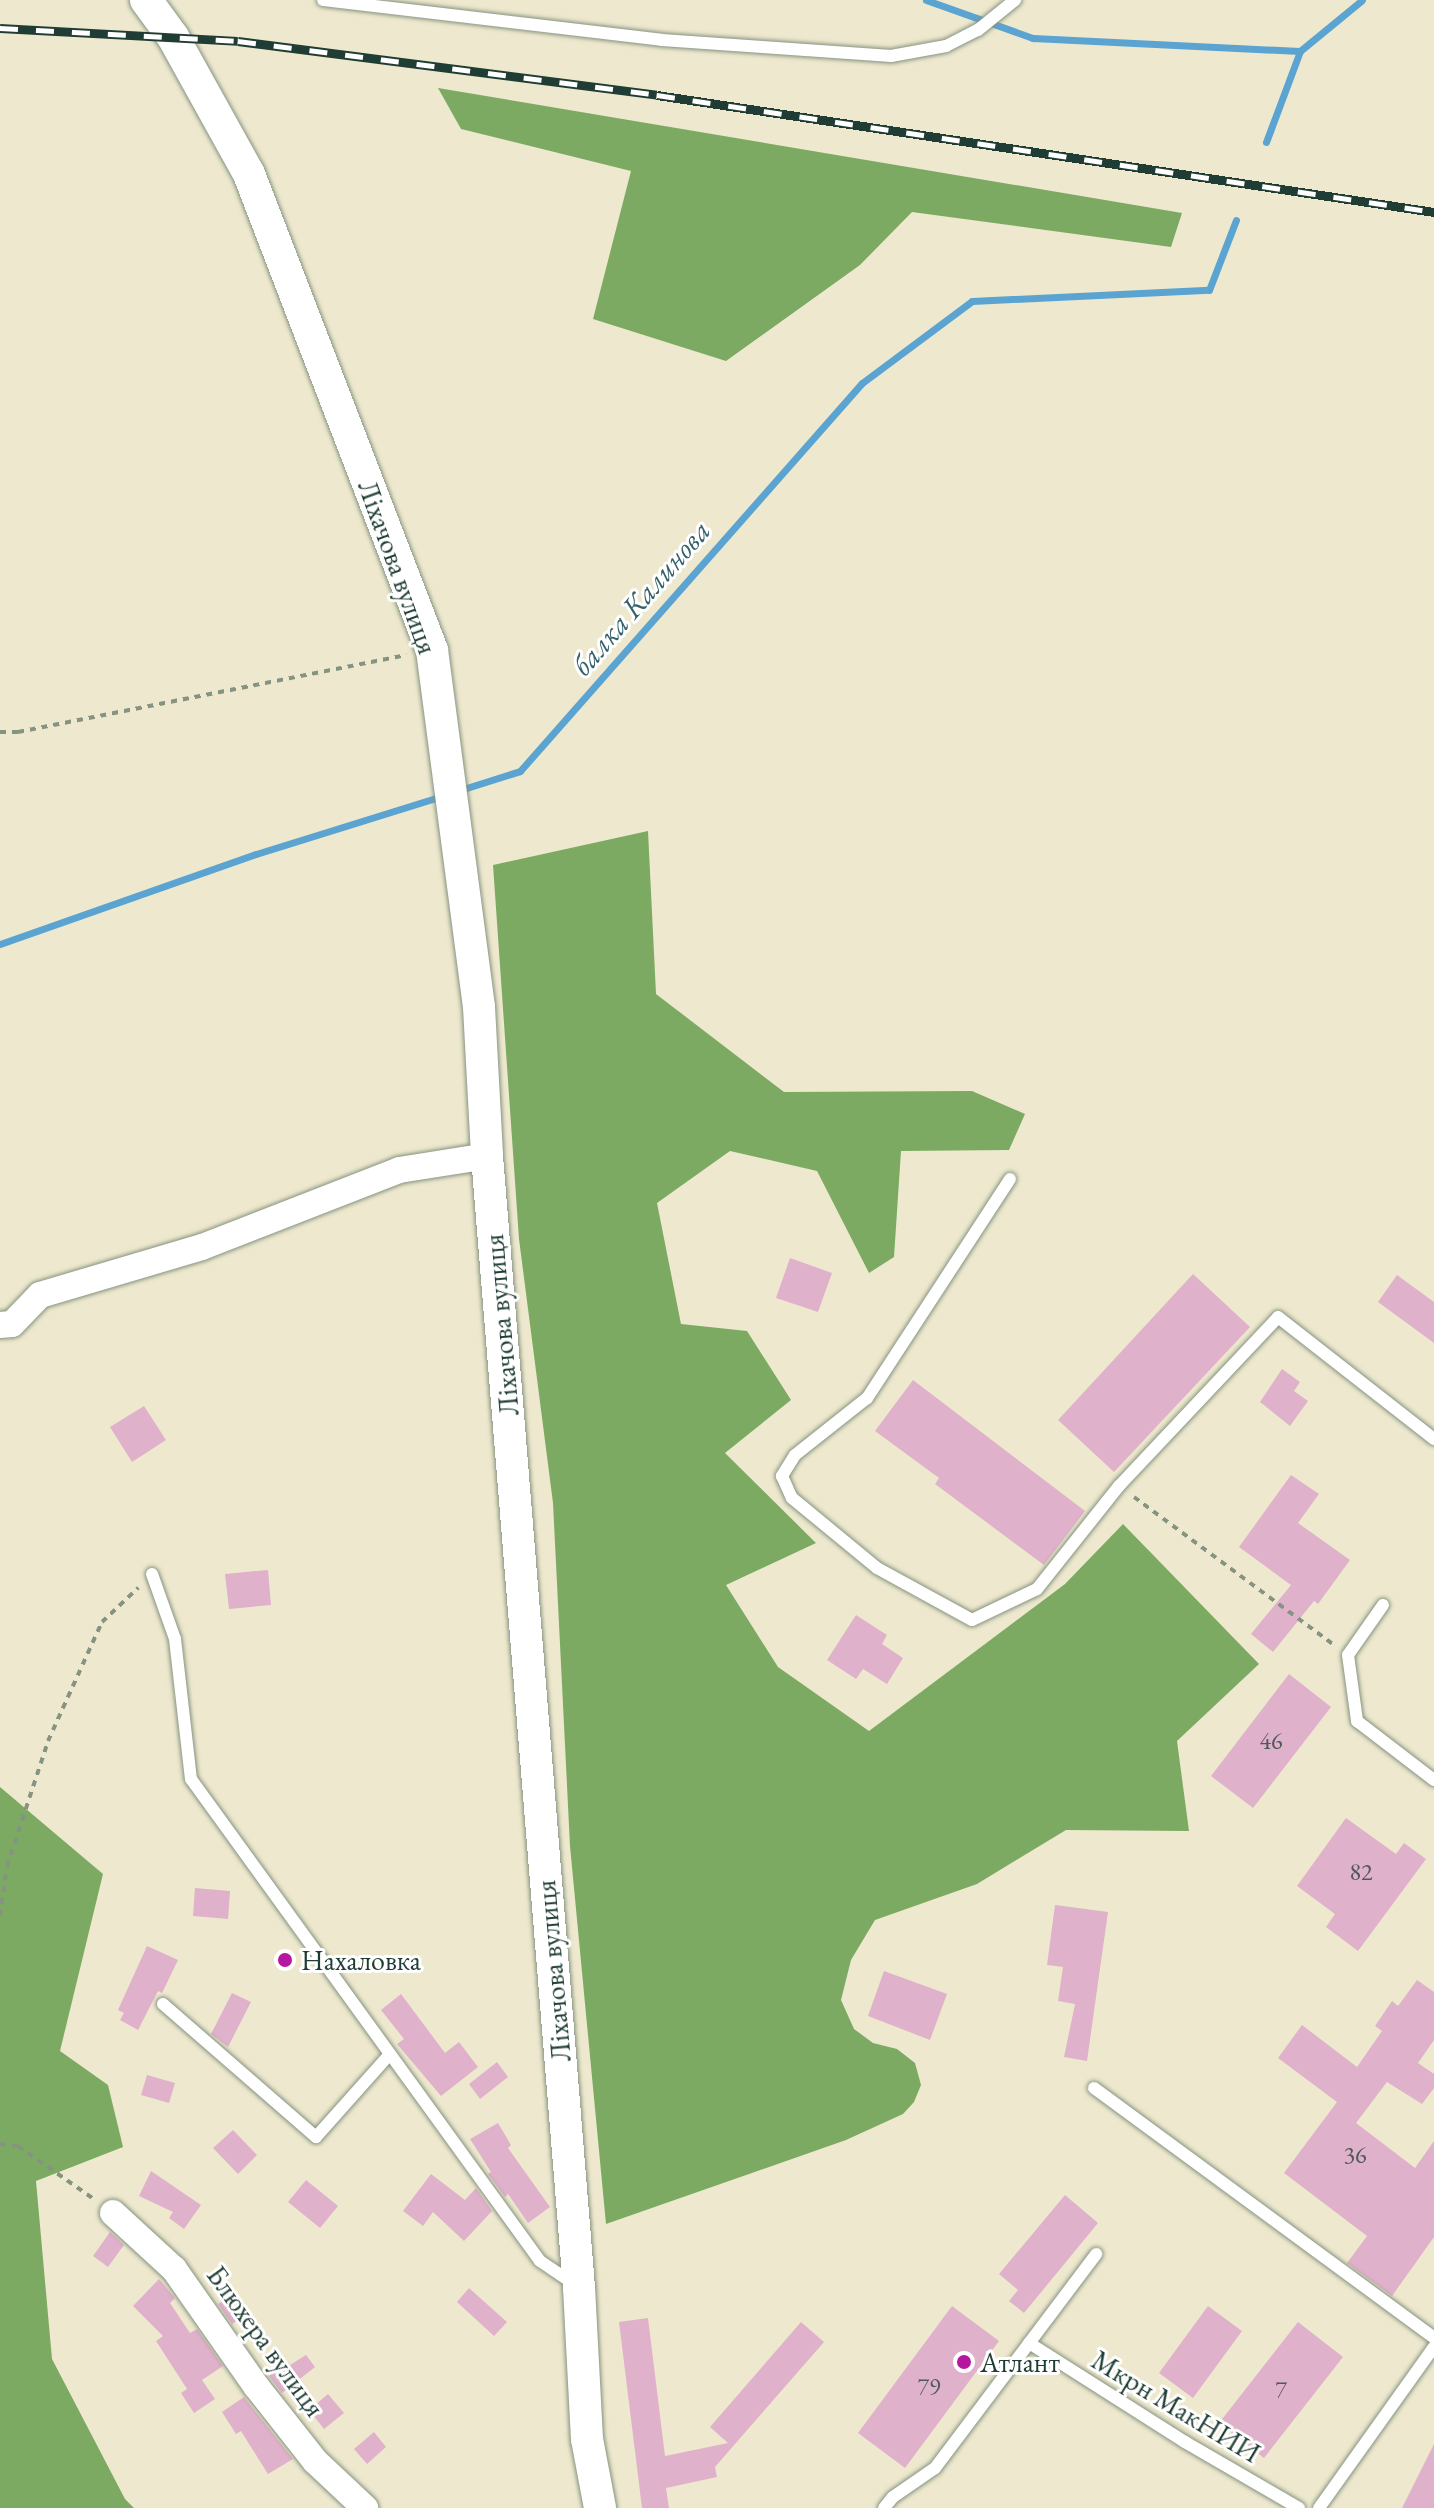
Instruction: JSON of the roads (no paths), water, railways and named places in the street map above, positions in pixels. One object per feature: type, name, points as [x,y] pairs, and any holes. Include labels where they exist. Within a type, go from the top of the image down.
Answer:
[{"type":"street","name":"Ліхачова вулиця","points":[[146,0],[173,37],[249,174],[432,650],[479,1007],[487,1156],[579,2287],[587,2439],[600,2508]]},
{"type":"street","points":[[0,1325],[12,1324],[40,1295],[202,1247],[399,1170],[487,1156]]},
{"type":"street","name":"Блюхера вулиця","points":[[113,2213],[174,2269],[256,2386],[315,2461],[365,2508]]},
{"type":"lane","points":[[323,0],[662,40],[891,56],[946,46],[978,30],[1015,0]]},
{"type":"lane","points":[[1010,1179],[867,1398],[795,1455],[782,1476],[792,1498],[877,1568],[972,1620],[1037,1589],[1119,1486],[1278,1317],[1434,1439]]},
{"type":"lane","points":[[152,1574],[175,1639],[191,1779],[540,2261],[579,2287]]},
{"type":"lane","points":[[1383,1605],[1348,1655],[1357,1721],[1434,1780]]},
{"type":"lane","points":[[163,2004],[316,2137],[389,2055]]},
{"type":"lane","points":[[1094,2088],[1434,2338]]},
{"type":"lane","points":[[884,2508],[893,2497],[935,2468],[1096,2254]]},
{"type":"lane","name":"Мкрн МакНИИ","points":[[1029,2343],[1185,2442],[1299,2508]]},
{"type":"lane","points":[[1319,2508],[1434,2347]]},
{"type":"waterway","points":[[926,0],[1033,38],[1300,51]]},
{"type":"waterway","name":"балка Калинова","points":[[1266,142],[1300,51],[1362,0]]},
{"type":"waterway","name":"балка Калинова","points":[[457,791],[520,771],[862,383],[972,301],[1209,290],[1236,220]]},
{"type":"waterway","name":"балка Калинова","points":[[0,944],[256,854],[442,796]]},
{"type":"railway","points":[[0,28],[238,41],[657,95],[1434,212]]},
{"type":"place","name":"Нахаловка","points":[[285,1960]]},
{"type":"place","name":"Атлант","points":[[964,2362]]}]
